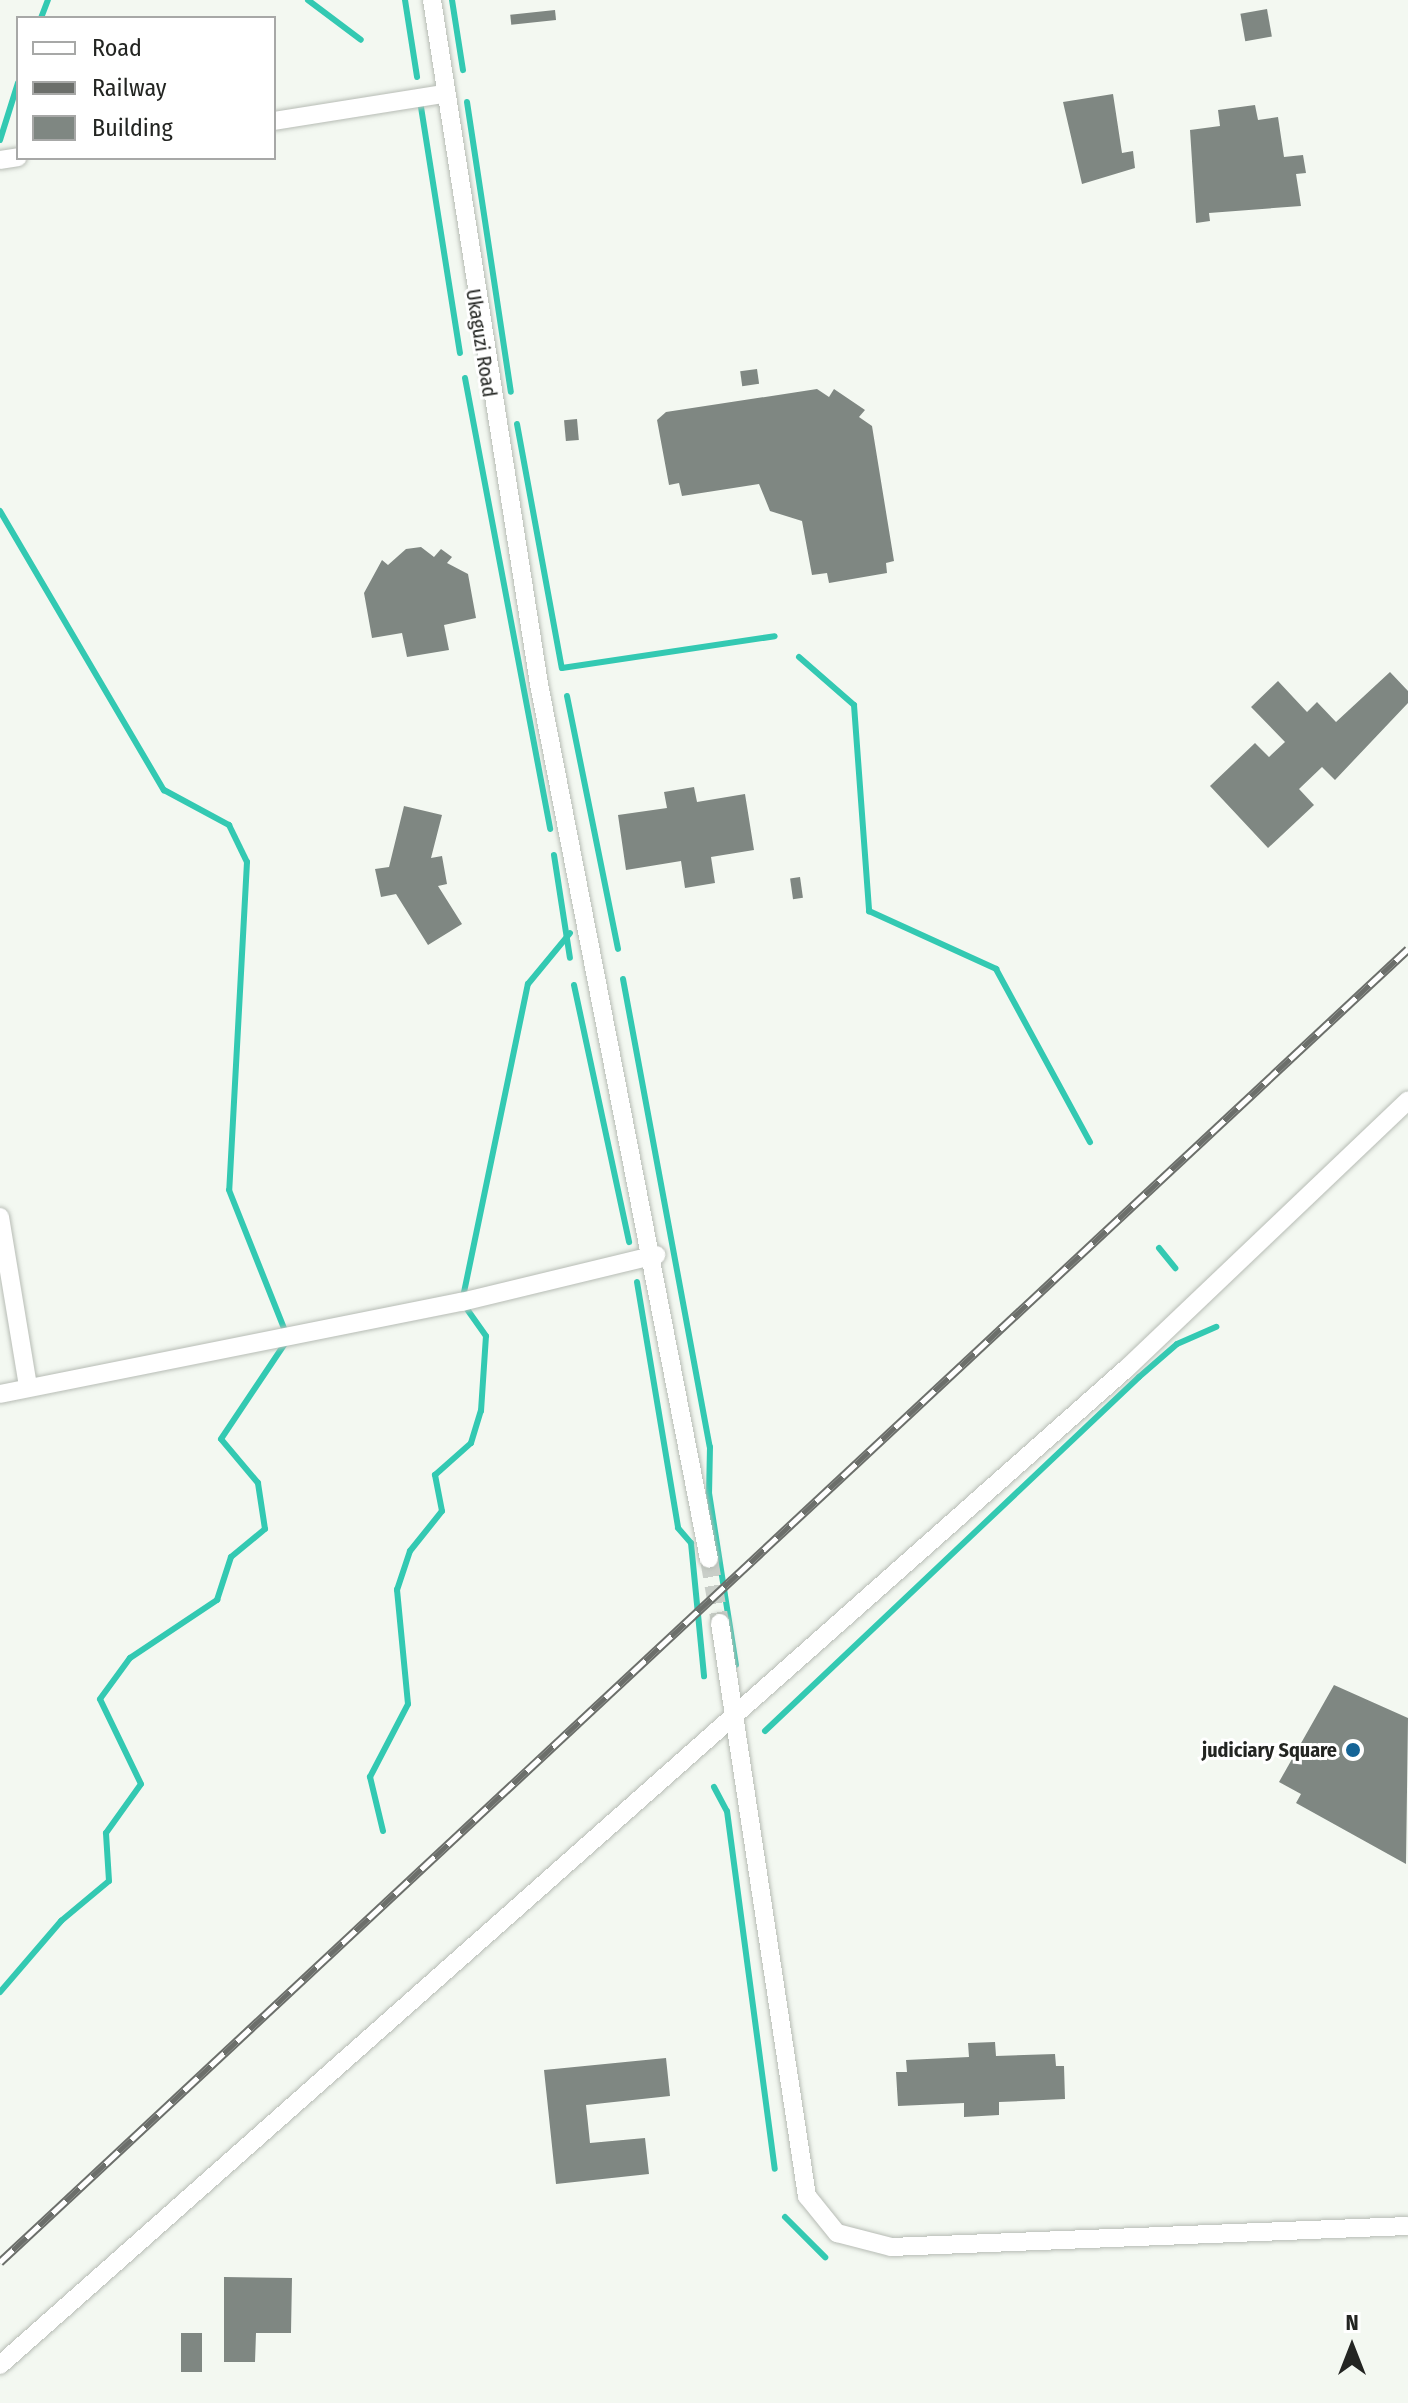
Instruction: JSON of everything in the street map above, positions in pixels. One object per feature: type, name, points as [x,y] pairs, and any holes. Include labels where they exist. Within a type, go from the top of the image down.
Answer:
[{"type":"street","name":"Ukaguzi Road","points":[[432,0],[443,94],[539,684],[656,1255],[709,1559]]},
{"type":"street","points":[[276,121],[443,94]]},
{"type":"street","points":[[0,2365],[1127,1368],[1408,1100]]},
{"type":"street","points":[[0,1217],[28,1387]]},
{"type":"street","points":[[0,1394],[462,1302],[656,1255]]},
{"type":"street","points":[[720,1623],[807,2196],[837,2233],[891,2247],[1408,2226]]},
{"type":"building","points":[[1267,9],[1272,37],[1245,41],[1240,14]]},
{"type":"building","points":[[555,10],[556,20],[511,25],[510,15]]},
{"type":"building","points":[[1113,94],[1122,153],[1133,151],[1135,168],[1082,184],[1063,102]]},
{"type":"building","points":[[1255,105],[1258,120],[1278,117],[1284,157],[1303,155],[1306,173],[1296,174],[1301,206],[1209,213],[1210,221],[1196,223],[1190,130],[1220,126],[1218,110]]},
{"type":"building","points":[[757,369],[759,384],[742,386],[740,371]]},
{"type":"building","points":[[817,389],[829,397],[834,389],[865,410],[859,417],[872,426],[894,561],[886,563],[887,573],[829,583],[827,573],[812,575],[802,521],[770,511],[759,484],[682,496],[679,483],[669,485],[657,420],[666,412]]},
{"type":"building","points":[[577,419],[579,440],[566,441],[564,420]]},
{"type":"building","points":[[421,547],[434,557],[441,549],[452,557],[447,563],[468,574],[476,618],[444,625],[449,650],[407,657],[402,633],[372,638],[364,593],[382,560],[388,565],[406,549]]},
{"type":"building","points":[[1390,672],[1408,691],[1408,703],[1335,780],[1322,767],[1299,789],[1314,805],[1268,848],[1210,786],[1255,743],[1269,757],[1285,742],[1251,707],[1278,681],[1307,712],[1317,702],[1336,722]]},
{"type":"building","points":[[694,787],[697,802],[745,794],[754,850],[711,857],[715,883],[685,888],[681,861],[626,870],[618,815],[667,808],[664,792]]},
{"type":"building","points":[[404,806],[442,815],[431,858],[442,856],[447,884],[438,886],[462,924],[428,945],[396,894],[381,897],[375,869],[389,867]]},
{"type":"building","points":[[800,877],[803,898],[793,899],[790,878]]},
{"type":"building","name":"judiciary Square","points":[[1334,1685],[1408,1718],[1406,1864],[1296,1803],[1301,1794],[1279,1782]]},
{"type":"building","points":[[995,2042],[996,2056],[1055,2054],[1056,2066],[1064,2066],[1065,2099],[999,2102],[999,2115],[964,2117],[964,2103],[898,2106],[896,2072],[907,2072],[906,2060],[969,2057],[968,2043]]},
{"type":"building","points":[[666,2058],[670,2096],[586,2105],[590,2143],[645,2138],[649,2174],[556,2184],[544,2070]]},
{"type":"building","points":[[224,2277],[292,2278],[291,2333],[256,2333],[255,2362],[224,2362]]},
{"type":"building","points":[[181,2333],[202,2333],[202,2372],[181,2372]]},
{"type":"waterway","points":[[42,16],[48,0]]},
{"type":"waterway","points":[[308,0],[361,40]]},
{"type":"waterway","points":[[405,0],[417,77]]},
{"type":"waterway","points":[[452,0],[463,70]]},
{"type":"waterway","points":[[0,140],[16,89]]},
{"type":"waterway","points":[[467,102],[511,392]]},
{"type":"waterway","points":[[421,107],[460,353]]},
{"type":"waterway","points":[[465,378],[550,829]]},
{"type":"waterway","points":[[517,424],[562,668],[775,636]]},
{"type":"waterway","points":[[0,511],[164,790],[229,825],[247,862],[229,1190],[286,1333]]},
{"type":"waterway","points":[[799,657],[854,705],[869,911],[996,969],[1090,1142]]},
{"type":"waterway","points":[[567,696],[618,949]]},
{"type":"waterway","points":[[554,855],[570,958]]},
{"type":"waterway","points":[[383,1831],[370,1777],[408,1704],[397,1590],[410,1551],[442,1511],[435,1475],[471,1443],[481,1411],[486,1336],[462,1302],[528,984],[570,933]]},
{"type":"waterway","points":[[623,979],[710,1447],[709,1493],[736,1665]]},
{"type":"waterway","points":[[574,985],[629,1242]]},
{"type":"waterway","points":[[1159,1248],[1175,1268]]},
{"type":"waterway","points":[[637,1282],[678,1528],[691,1543],[704,1676]]},
{"type":"waterway","points":[[765,1731],[1139,1377],[1177,1344],[1216,1327]]},
{"type":"waterway","points":[[0,1992],[61,1921],[109,1881],[106,1833],[141,1784],[100,1699],[130,1658],[217,1600],[231,1557],[265,1529],[258,1483],[221,1439],[286,1342]]},
{"type":"waterway","points":[[714,1787],[727,1811],[775,2169]]},
{"type":"waterway","points":[[785,2217],[825,2257]]},
{"type":"tunnel","points":[[709,1559],[720,1623]]},
{"type":"railway","points":[[0,2262],[1408,949]]},
{"type":"place","name":"judiciary Square","points":[[1353,1750]]}]
